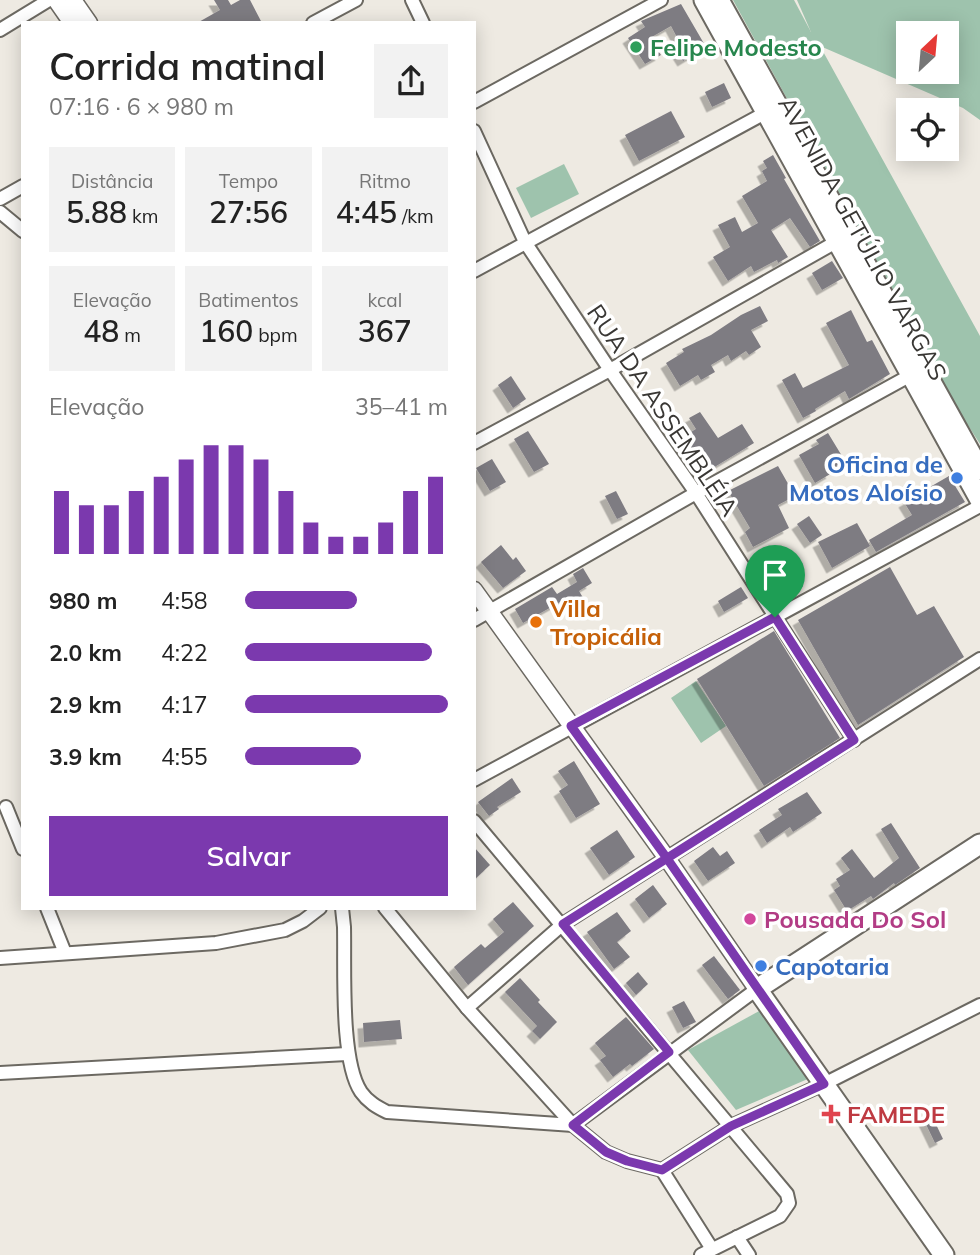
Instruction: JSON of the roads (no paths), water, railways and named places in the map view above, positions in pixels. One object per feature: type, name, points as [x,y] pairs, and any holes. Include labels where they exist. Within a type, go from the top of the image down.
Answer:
[{"type":"main road","name":"AVENIDA GETÚLIO VARGAS","points":[[704,0],[980,500]]},
{"type":"main road","name":"AVENIDA GETÚLIO VARGAS","points":[[719,0],[979,468]]},
{"type":"main road","points":[[944,1255],[757,989],[980,844]]},
{"type":"street","points":[[0,30],[49,0]]},
{"type":"street","points":[[56,0],[71,21]]},
{"type":"street","points":[[73,0],[88,21]]},
{"type":"street","points":[[317,21],[356,0]]},
{"type":"street","points":[[412,0],[422,21]]},
{"type":"street","points":[[476,101],[661,0]]},
{"type":"street","points":[[476,270],[765,113]]},
{"type":"street","name":"RUA DA ASSEMBLÉIA","points":[[476,135],[525,242],[696,493],[854,740]]},
{"type":"street","points":[[0,199],[21,187]]},
{"type":"street","points":[[0,212],[21,229]]},
{"type":"street","points":[[476,442],[610,370],[836,242]]},
{"type":"street","points":[[476,619],[696,493],[911,375]]},
{"type":"street","points":[[476,779],[980,506]]},
{"type":"street","points":[[342,910],[347,1054],[360,1091],[377,1107],[387,1112],[573,1125],[757,989],[666,857],[476,593]]},
{"type":"street","points":[[467,1008],[563,924],[980,659]]},
{"type":"street","points":[[6,807],[21,844]]},
{"type":"street","points":[[387,910],[467,1008],[573,1125],[606,1152],[627,1161],[662,1170],[707,1252],[780,1216],[789,1203],[788,1194],[476,823]]},
{"type":"street","points":[[48,910],[65,953]]},
{"type":"street","points":[[0,958],[216,943],[285,930],[317,910]]},
{"type":"street","points":[[662,1170],[731,1126],[824,1084],[980,1005]]},
{"type":"street","points":[[0,1073],[347,1054]]},
{"type":"street","points":[[737,1237],[748,1255]]},
{"type":"place","name":"Felipe Modesto","points":[[636,47]]},
{"type":"place","name":"Oficina de Motos Aloísio","points":[[957,478]]},
{"type":"place","name":"Villa Tropicália","points":[[536,622]]},
{"type":"place","name":"Pousada Do Sol","points":[[750,919]]},
{"type":"place","name":"Capotaria","points":[[761,966]]},
{"type":"place","name":"FAMEDE","points":[[831,1114]]}]
